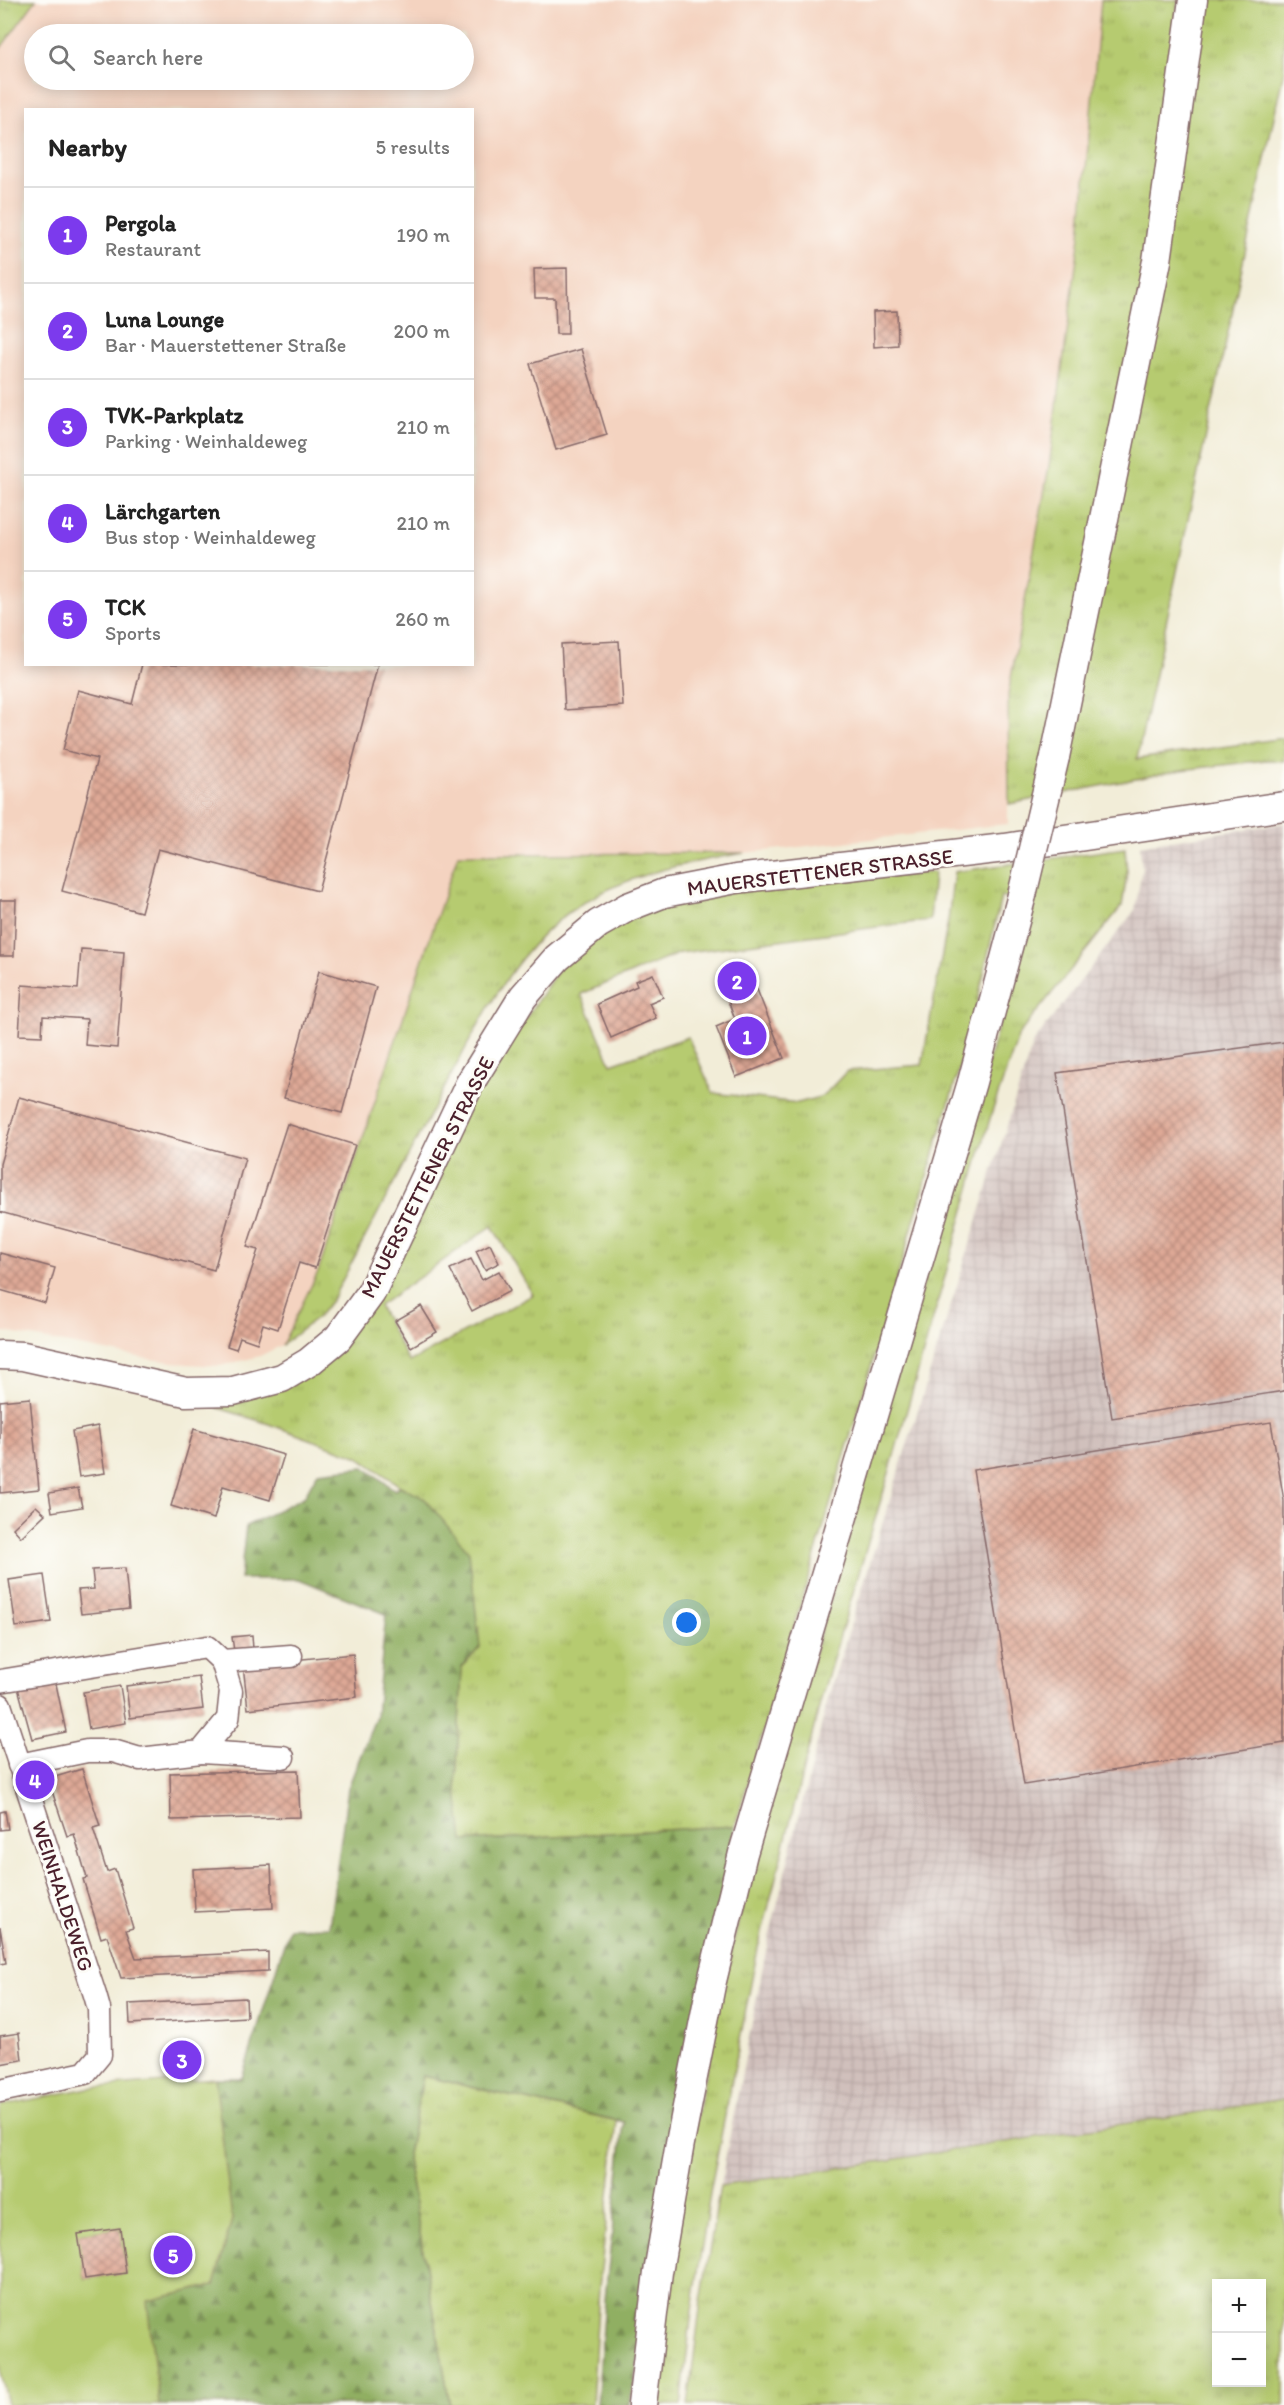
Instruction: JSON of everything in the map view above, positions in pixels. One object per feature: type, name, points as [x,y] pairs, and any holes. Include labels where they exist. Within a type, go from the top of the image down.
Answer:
[{"type":"main road","points":[[642,2405],[658,2272],[680,2143],[711,1985],[743,1853],[972,1082],[1022,895],[1055,757],[1157,261],[1193,0]]},
{"type":"main road","name":"MAUERSTETTENER STRASSE","points":[[0,1355],[23,1356],[186,1392],[233,1391],[282,1378],[309,1362],[338,1338],[372,1293],[470,1083],[523,997],[557,958],[598,924],[628,907],[664,893],[736,879],[1015,847],[1284,806]]},
{"type":"street","points":[[0,1682],[207,1647],[222,1660],[231,1691],[228,1719],[201,1752]]},
{"type":"street","points":[[222,1660],[291,1656]]},
{"type":"street","name":"WEINHALDEWEG","points":[[0,1706],[95,1995],[99,2009],[100,2055],[86,2073],[0,2091]]},
{"type":"street","points":[[19,1765],[87,1751],[113,1751],[140,1759],[201,1752],[283,1757]]},
{"type":"shaded area","points":[[36,0],[1101,0],[1080,236],[1008,749],[1008,824],[744,853],[458,854],[318,1272],[282,1345],[260,1356],[220,1366],[143,1358],[0,1331],[0,1212],[214,1270],[245,1158],[19,1097],[0,1164],[0,956],[14,956],[16,900],[0,900],[0,49]],"holes":[[[535,269],[567,269],[568,334],[556,333],[555,298],[535,298]],[[897,311],[898,345],[874,346],[873,312]],[[619,641],[623,706],[565,710],[561,645]],[[81,949],[124,952],[117,1048],[85,1045],[87,1019],[43,1016],[41,1036],[19,1035],[23,985],[78,989]],[[319,972],[376,987],[341,1113],[285,1098]],[[287,1124],[355,1146],[315,1268],[299,1263],[278,1328],[263,1324],[256,1343],[240,1337],[236,1349],[227,1346],[258,1250],[247,1246]]]},
{"type":"shaded area","points":[[1284,823],[1284,2099],[720,2186],[767,1946],[830,1691],[1033,1043],[1135,910],[1142,869],[1140,845]]},
{"type":"green space","points":[[0,0],[36,0],[0,49]]},
{"type":"green space","points":[[1101,0],[1178,0],[1161,136],[1203,0],[1284,0],[1284,70],[1137,759],[1284,738],[1284,761],[1266,760],[1181,770],[1009,804],[1008,695],[1049,466],[1080,236]]},
{"type":"green space","points":[[1125,848],[1127,872],[1122,906],[1019,1034],[991,1115],[889,1473],[823,1692],[758,1948],[711,2187],[692,2310],[681,2405],[651,2405],[666,2275],[722,1988],[753,1863],[1037,895],[1001,897],[972,1025],[735,1826],[462,1841],[456,1782],[462,1667],[480,1647],[425,1499],[400,1486],[359,1457],[203,1403],[313,1371],[476,1093],[562,964],[632,913],[740,890],[934,872],[930,920],[680,953],[581,994],[611,1064],[688,1037],[713,1093],[798,1103],[823,1096],[847,1071],[922,1065],[948,921],[954,872]],"holes":[[[492,1226],[533,1295],[409,1362],[379,1306]]]},
{"type":"green space","points":[[744,853],[680,865],[619,885],[580,905],[555,923],[533,945],[513,970],[478,1025],[333,1298],[318,1317],[282,1345],[318,1272],[458,854]]},
{"type":"green space","points":[[364,1467],[395,1490],[400,1486],[425,1499],[469,1552],[480,1647],[462,1667],[456,1782],[463,1841],[735,1826],[630,2405],[597,2405],[606,2288],[624,2122],[423,2076],[407,2159],[450,2405],[159,2405],[147,2301],[214,2285],[232,2219],[215,2078],[242,2078],[289,1928],[329,1927],[348,1788],[376,1716],[386,1614],[299,1579],[240,1579],[246,1526],[304,1497],[318,1472]]},
{"type":"green space","points":[[423,2076],[617,2121],[599,2288],[592,2405],[450,2405],[407,2159]]},
{"type":"green space","points":[[215,2078],[232,2219],[214,2285],[147,2301],[159,2405],[7,2405],[0,2372],[0,2106],[88,2088]],"holes":[[[120,2228],[126,2273],[85,2279],[79,2234]]]},
{"type":"green space","points":[[1284,2099],[1284,2405],[688,2405],[700,2308],[720,2186]]},
{"type":"building","points":[[567,268],[568,334],[556,334],[555,298],[535,298],[534,269]]},
{"type":"building","points":[[897,311],[898,345],[874,347],[873,312]]},
{"type":"building","points":[[581,349],[607,435],[556,450],[530,364]]},
{"type":"building","points":[[619,641],[623,706],[565,710],[561,644]]},
{"type":"building","points":[[142,666],[377,666],[318,891],[158,849],[141,912],[62,891],[97,759],[63,750],[78,690],[132,704]]},
{"type":"building","points":[[0,900],[16,900],[14,956],[0,956]]},
{"type":"building","points":[[81,949],[124,952],[117,1048],[85,1045],[87,1019],[43,1016],[42,1036],[19,1035],[22,985],[78,989]]},
{"type":"building","points":[[747,964],[784,1058],[736,1077],[716,1027],[735,1019],[718,975]]},
{"type":"building","points":[[319,971],[376,987],[342,1113],[284,1098]]},
{"type":"building","points":[[653,974],[663,997],[649,1003],[656,1018],[611,1038],[597,1004],[637,986],[635,981]]},
{"type":"building","points":[[1284,1042],[1284,1391],[1112,1418],[1057,1073]]},
{"type":"building","points":[[19,1097],[245,1158],[214,1270],[0,1212],[0,1164]]},
{"type":"building","points":[[287,1124],[355,1145],[315,1268],[299,1263],[278,1329],[263,1324],[257,1343],[240,1337],[236,1349],[227,1346],[258,1250],[247,1247]]},
{"type":"building","points":[[490,1244],[499,1263],[485,1270],[476,1251]]},
{"type":"building","points":[[0,1253],[55,1268],[45,1303],[0,1290]]},
{"type":"building","points":[[471,1259],[482,1280],[499,1271],[510,1291],[472,1311],[450,1269]]},
{"type":"building","points":[[421,1306],[437,1332],[411,1347],[395,1321]]},
{"type":"building","points":[[30,1398],[39,1489],[0,1493],[0,1401]]},
{"type":"building","points":[[1271,1422],[1284,1501],[1284,1743],[1024,1785],[973,1470]]},
{"type":"building","points":[[98,1426],[105,1473],[79,1477],[72,1431]]},
{"type":"building","points":[[194,1429],[284,1455],[270,1500],[223,1486],[214,1519],[171,1506]]},
{"type":"building","points":[[78,1488],[82,1507],[52,1512],[49,1493]]},
{"type":"building","points":[[36,1506],[45,1514],[21,1537],[13,1528]]},
{"type":"building","points":[[125,1568],[129,1609],[81,1614],[78,1590],[94,1589],[92,1570]]},
{"type":"building","points":[[44,1575],[51,1622],[16,1627],[9,1580]]},
{"type":"building","points":[[252,1635],[253,1649],[234,1651],[232,1637]]},
{"type":"building","points":[[353,1654],[357,1697],[248,1709],[243,1665]]},
{"type":"building","points":[[199,1677],[203,1709],[130,1718],[126,1686]]},
{"type":"building","points":[[55,1679],[66,1732],[32,1739],[18,1688]]},
{"type":"building","points":[[120,1686],[126,1723],[89,1729],[83,1692]]},
{"type":"building","points":[[82,1769],[100,1826],[93,1828],[107,1872],[115,1869],[133,1928],[126,1930],[136,1958],[268,1952],[268,1971],[121,1978],[107,1936],[101,1938],[83,1879],[87,1878],[74,1834],[67,1836],[48,1779]]},
{"type":"building","points":[[298,1770],[300,1817],[171,1820],[170,1773]]},
{"type":"building","points":[[5,1811],[8,1829],[0,1830],[0,1812]]},
{"type":"building","points":[[271,1865],[273,1908],[195,1912],[193,1869]]},
{"type":"building","points":[[0,1927],[6,1963],[0,1964]]},
{"type":"building","points":[[246,1998],[247,2017],[130,2024],[129,2004]]},
{"type":"building","points":[[19,2033],[22,2060],[0,2064],[0,2036]]},
{"type":"building","points":[[120,2228],[126,2273],[85,2279],[78,2234]]},
{"type":"place","name":"Luna Lounge","points":[[737,981]]},
{"type":"place","name":"Pergola","points":[[747,1036]]},
{"type":"place","name":"Lärchgarten","points":[[35,1780]]},
{"type":"place","name":"TVK-Parkplatz","points":[[182,2060]]},
{"type":"place","name":"TCK","points":[[173,2255]]}]
